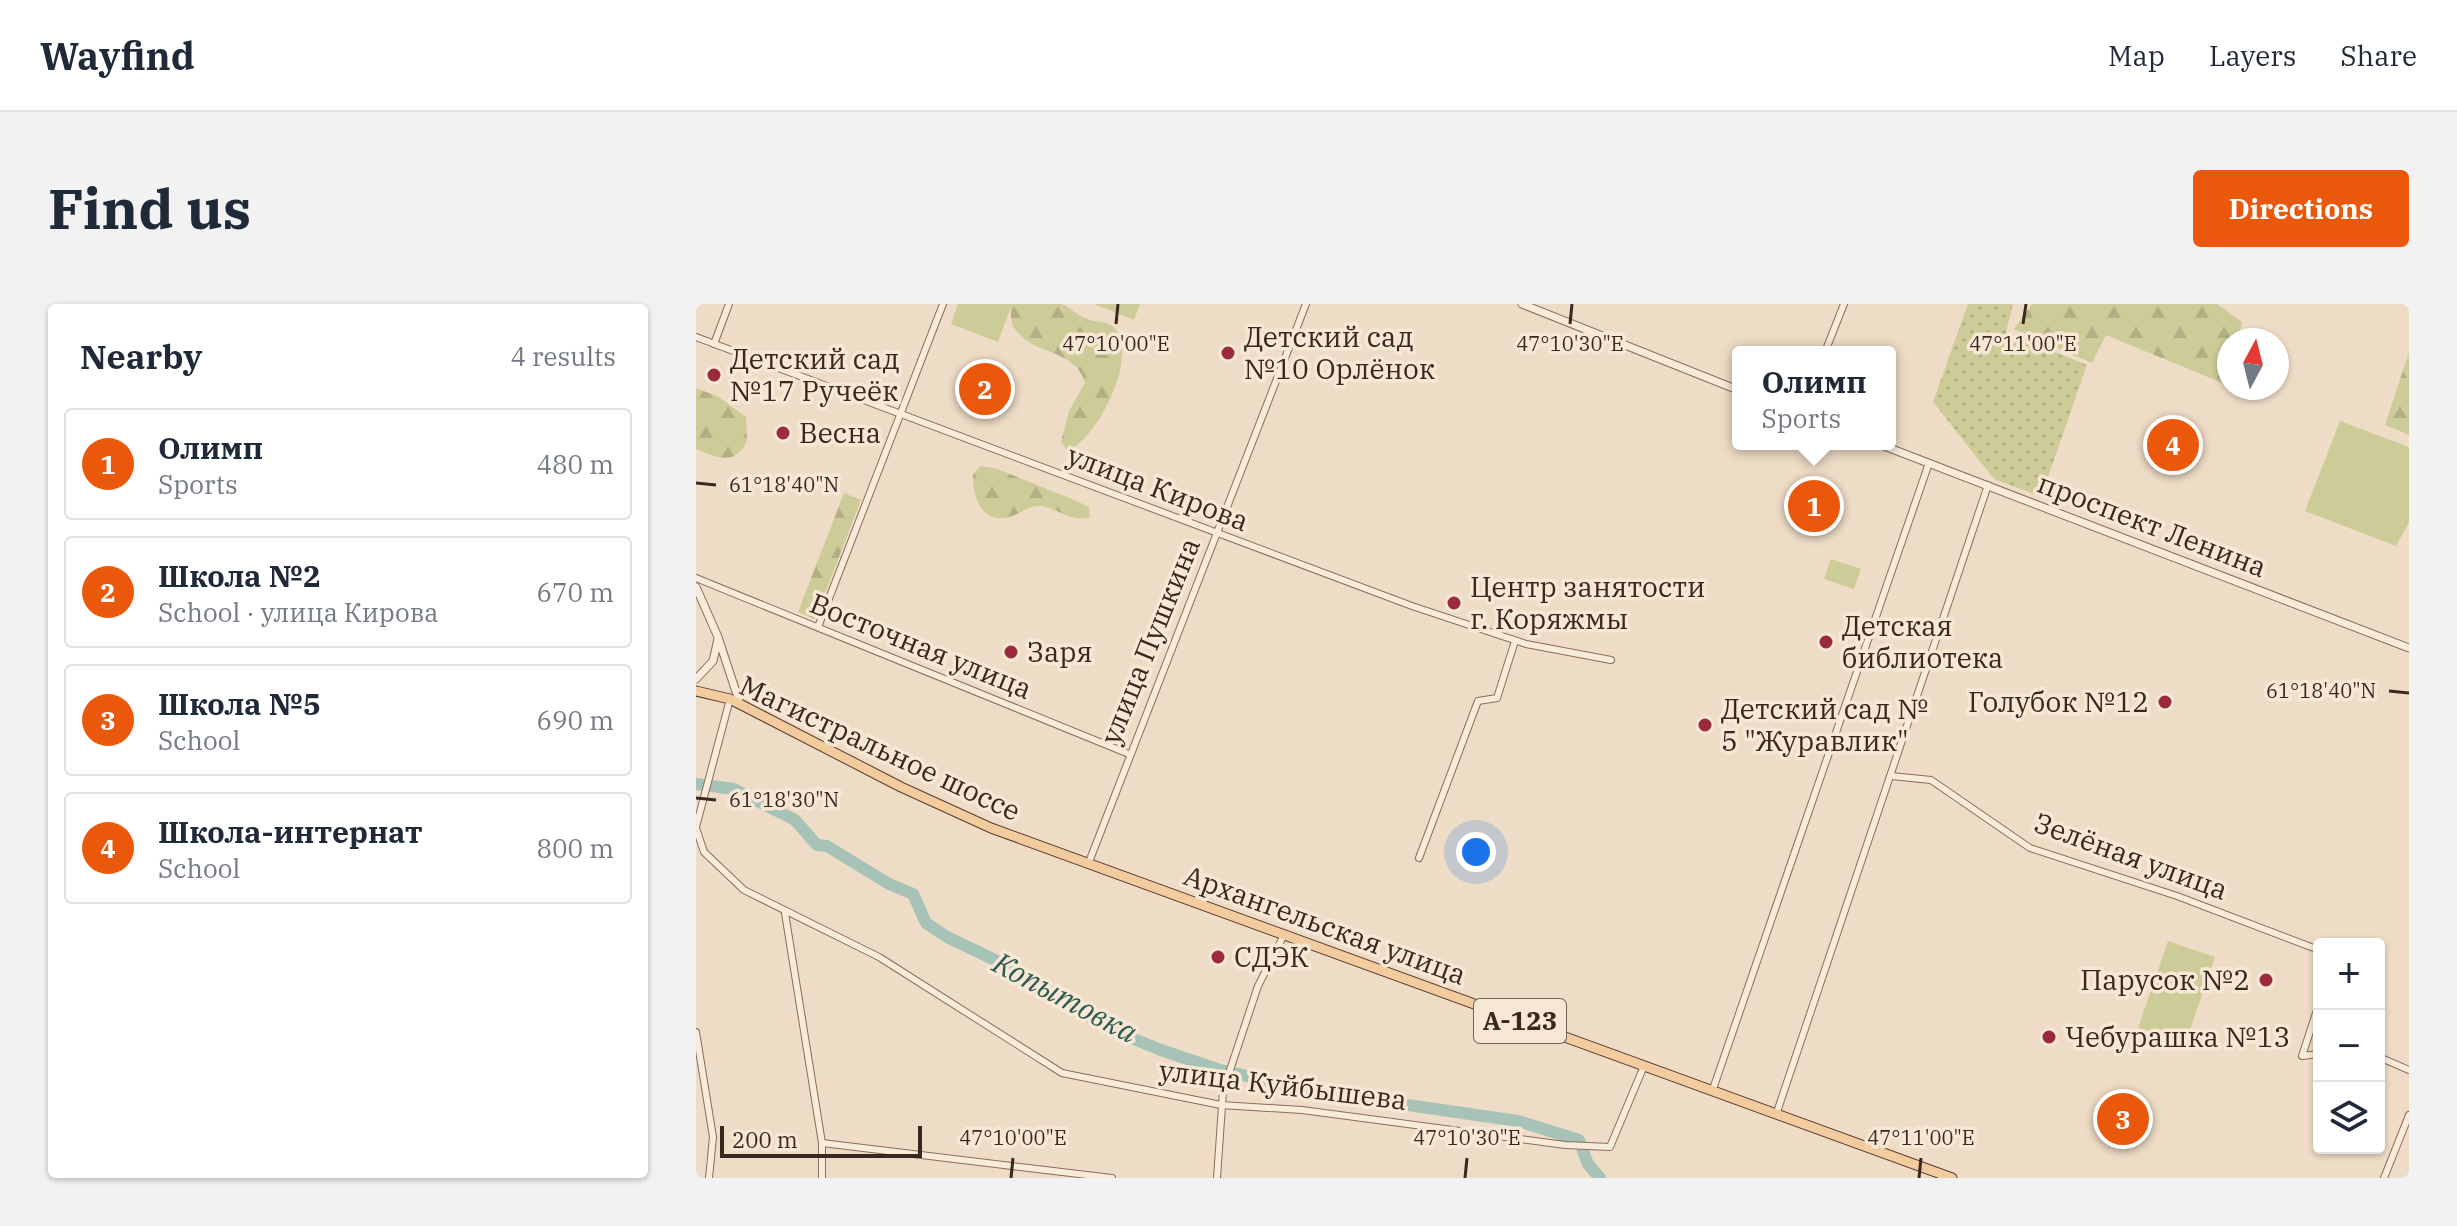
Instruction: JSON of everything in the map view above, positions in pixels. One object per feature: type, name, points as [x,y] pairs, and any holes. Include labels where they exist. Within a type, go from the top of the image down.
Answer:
[{"type":"main road","name":"Магистральное шоссе","points":[[696,691],[735,702],[944,807],[1089,862]]},
{"type":"main road","name":"Архангельская улица","points":[[1089,862],[1952,1178]]},
{"type":"street","points":[[714,344],[729,304]]},
{"type":"street","points":[[818,627],[943,304]]},
{"type":"street","name":"улица Пушкина","points":[[1089,862],[1306,304]]},
{"type":"street","points":[[1522,304],[1732,388]]},
{"type":"street","points":[[1827,346],[1844,304]]},
{"type":"street","name":"улица Кирова","points":[[696,337],[1215,535],[1515,641],[1611,660]]},
{"type":"street","name":"проспект Ленина","points":[[1895,450],[2409,648]]},
{"type":"street","points":[[1713,1089],[1810,816],[1929,463]]},
{"type":"street","points":[[1777,1112],[1988,485]]},
{"type":"street","name":"Восточная улица","points":[[696,578],[1129,754]]},
{"type":"street","points":[[696,587],[718,637],[735,702]]},
{"type":"street","points":[[696,679],[713,661],[718,637]]},
{"type":"street","points":[[1419,858],[1478,701],[1497,698],[1515,641]]},
{"type":"street","name":"улица Куйбышева","points":[[735,702],[707,776],[696,827],[704,852],[744,890],[879,957],[1062,1073],[1221,1105],[1302,1110],[1565,1145],[1610,1147],[1644,1066]]},
{"type":"street","name":"Зелёная улица","points":[[1891,776],[1931,780],[2030,848],[2167,892],[2313,948]]},
{"type":"street","points":[[785,912],[822,1143],[822,1178]]},
{"type":"street","points":[[1217,1178],[1221,1105],[1230,1066],[1258,986],[1284,935]]},
{"type":"street","points":[[2313,1022],[2302,1056],[2313,1055]]},
{"type":"street","points":[[696,1032],[713,1137],[709,1178]]},
{"type":"street","points":[[2385,1060],[2409,1070]]},
{"type":"street","points":[[2384,1178],[2409,1115]]},
{"type":"street","points":[[822,1143],[1112,1178]]},
{"type":"green space","points":[[958,304],[1012,304],[998,342],[951,324]]},
{"type":"green space","points":[[1011,304],[1060,304],[1083,318],[1111,325],[1120,336],[1122,353],[1113,393],[1091,431],[1079,444],[1067,450],[1061,442],[1069,411],[1085,383],[1073,364],[1022,337],[1012,324]]},
{"type":"green space","points":[[1094,304],[1140,304],[1134,320]]},
{"type":"green space","points":[[1968,304],[2013,304],[2006,332],[2087,365],[2041,497],[1994,479],[1933,402]]},
{"type":"green space","points":[[2032,304],[2217,304],[2242,322],[2241,328],[2217,328],[2217,381],[2106,335],[2092,363],[2014,329]]},
{"type":"green space","points":[[2409,352],[2409,435],[2385,425]]},
{"type":"green space","points":[[696,388],[719,397],[746,417],[747,441],[743,449],[732,457],[718,457],[696,449]]},
{"type":"green space","points":[[2340,421],[2409,447],[2409,522],[2396,546],[2305,511]]},
{"type":"green space","points":[[981,466],[995,468],[1079,502],[1089,507],[1090,517],[1077,518],[1038,506],[1012,516],[993,517],[981,507],[974,491],[973,474]]},
{"type":"green space","points":[[844,493],[861,500],[815,619],[798,612]]},
{"type":"green space","points":[[1831,559],[1861,569],[1854,589],[1824,579]]},
{"type":"green space","points":[[2168,941],[2215,957],[2185,1044],[2138,1028]]},
{"type":"waterway","name":"Копытовка","points":[[696,784],[734,789],[795,820],[817,845],[827,846],[889,884],[913,894],[926,923],[947,937],[1016,970],[1060,1001],[1119,1033],[1217,1069],[1311,1091],[1518,1121],[1579,1140],[1588,1164],[1600,1178]]},
{"type":"place","name":"Детский сад №10 Орлёнок","points":[[1228,353]]},
{"type":"place","name":"Детский сад №17 Ручеёк","points":[[714,375]]},
{"type":"place","name":"Школа №2","points":[[985,389]]},
{"type":"place","name":"Весна","points":[[783,433]]},
{"type":"place","name":"Школа-интернат","points":[[2173,445]]},
{"type":"place","name":"Олимп","points":[[1814,506]]},
{"type":"place","name":"Центр занятости г. Коряжмы","points":[[1454,603]]},
{"type":"place","name":"Детская библиотека","points":[[1826,642]]},
{"type":"place","name":"Заря","points":[[1011,652]]},
{"type":"place","name":"Голубок №12","points":[[2165,702]]},
{"type":"place","name":"Детский сад № 5 \"Журавлик\"","points":[[1705,725]]},
{"type":"place","name":"СДЭК","points":[[1218,957]]},
{"type":"place","name":"Парусок №2","points":[[2266,980]]},
{"type":"place","name":"Чебурашка №13","points":[[2049,1037]]},
{"type":"place","name":"Школа №5","points":[[2123,1119]]}]
